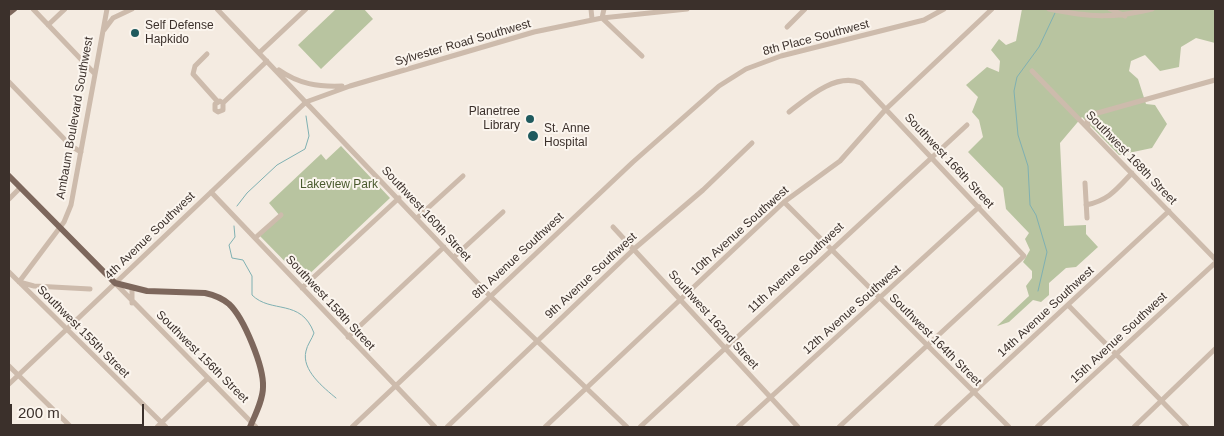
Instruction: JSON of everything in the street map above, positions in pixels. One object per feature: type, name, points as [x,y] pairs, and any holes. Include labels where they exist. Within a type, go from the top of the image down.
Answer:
[{"type":"main road","points":[[9,14],[14,9]]},
{"type":"main road","points":[[9,176],[115,283],[132,289],[213,295],[234,309],[259,362],[262,375],[263,388],[252,426]]},
{"type":"street","points":[[33,9],[95,74]]},
{"type":"street","points":[[48,24],[65,9]]},
{"type":"street","name":"Ambaum Boulevard Southwest","points":[[19,282],[60,229],[71,205],[106,9]]},
{"type":"street","points":[[102,35],[113,18],[132,9]]},
{"type":"street","name":"Southwest 160th Street","points":[[217,9],[399,198],[490,296],[627,427]]},
{"type":"street","points":[[259,53],[306,9]]},
{"type":"street","points":[[591,9],[592,20]]},
{"type":"street","points":[[604,9],[602,18],[642,56]]},
{"type":"street","name":"Sylvester Road Southwest","points":[[306,102],[350,86],[534,32],[602,18],[687,9]]},
{"type":"street","points":[[787,27],[805,9]]},
{"type":"street","name":"8th Place Southwest","points":[[700,102],[734,76],[756,64],[812,47],[924,20],[944,9]]},
{"type":"street","name":"10th Avenue Southwest","points":[[545,427],[784,202],[840,161],[886,109],[992,9]]},
{"type":"street","points":[[1049,9],[1106,17],[1126,16],[1152,9]]},
{"type":"street","points":[[1110,9],[1126,16]]},
{"type":"street","points":[[207,54],[195,66],[192,74],[220,102],[268,62],[289,77],[303,83],[326,86],[350,86]]},
{"type":"street","name":"Southwest 168th Street","points":[[1032,71],[1215,259]]},
{"type":"street","points":[[1088,128],[1087,119],[1094,114],[1215,80]]},
{"type":"street","name":"Southwest 166th Street","points":[[789,112],[820,88],[857,81],[864,84],[1024,256],[926,346]]},
{"type":"street","points":[[9,82],[71,146],[81,152]]},
{"type":"street","name":"4th Avenue Southwest","points":[[9,384],[306,102]]},
{"type":"street","name":"8th Avenue Southwest","points":[[352,427],[490,296],[700,102]]},
{"type":"street","name":"11th Avenue Southwest","points":[[640,427],[967,125]]},
{"type":"street","name":"9th Avenue Southwest","points":[[448,427],[634,249],[703,190],[752,142]]},
{"type":"street","points":[[1086,205],[1107,198],[1132,173]]},
{"type":"street","points":[[417,218],[463,176]]},
{"type":"street","points":[[1085,182],[1088,218]]},
{"type":"street","points":[[9,199],[20,188]]},
{"type":"street","name":"Southwest 158th Street","points":[[210,192],[435,427]]},
{"type":"street","points":[[302,288],[399,198]]},
{"type":"street","name":"Southwest 164th Street","points":[[784,202],[1009,427]]},
{"type":"street","name":"12th Avenue Southwest","points":[[738,427],[979,207]]},
{"type":"street","name":"14th Avenue Southwest","points":[[936,427],[1169,211]]},
{"type":"street","points":[[454,257],[503,212]]},
{"type":"street","points":[[255,238],[281,215]]},
{"type":"street","name":"Southwest 162nd Street","points":[[613,227],[798,427]]},
{"type":"street","points":[[348,337],[444,247]]},
{"type":"street","name":"15th Avenue Southwest","points":[[1037,427],[1215,263]]},
{"type":"street","name":"Southwest 155th Street","points":[[9,272],[161,426]]},
{"type":"street","points":[[19,282],[34,286],[90,289]]},
{"type":"street","name":"Southwest 156th Street","points":[[115,283],[132,303],[252,426]]},
{"type":"street","points":[[132,289],[132,303]]},
{"type":"street","points":[[1068,305],[1187,427]]},
{"type":"street","points":[[839,427],[926,346]]},
{"type":"street","points":[[1134,427],[1215,349]]},
{"type":"street","points":[[9,366],[71,427]]},
{"type":"street","points":[[161,426],[207,379]]},
{"type":"green space","points":[[336,9],[364,9],[373,19],[321,69],[298,45]]},
{"type":"green space","points":[[1022,9],[1215,9],[1215,43],[1196,38],[1181,47],[1179,67],[1160,71],[1145,55],[1131,61],[1129,71],[1138,79],[1146,104],[1155,105],[1167,124],[1152,148],[1119,155],[1082,117],[1060,143],[1064,226],[1086,225],[1086,234],[1098,247],[1076,267],[1066,268],[1049,283],[1049,295],[1041,302],[1033,300],[1009,322],[997,326],[1029,296],[1026,286],[1032,278],[1032,271],[1023,262],[1030,250],[1025,239],[1029,233],[1006,209],[1003,188],[968,152],[983,137],[979,120],[972,112],[978,97],[966,85],[987,67],[999,72],[1000,61],[991,50],[999,39],[1006,45],[1016,41]]},
{"type":"green space","name":"Lakeview Park","points":[[341,146],[390,198],[303,280],[259,235],[280,216],[269,203],[321,154],[326,160]]},
{"type":"waterway","points":[[1038,291],[1047,252],[1036,215],[1030,205],[1028,166],[1018,135],[1014,91],[1017,77],[1039,47],[1055,13]]},
{"type":"waterway","points":[[237,206],[247,193],[277,165],[305,149],[309,136],[306,116]]},
{"type":"waterway","points":[[234,226],[235,237],[229,245],[232,258],[243,260],[252,276],[252,295],[260,301],[294,311],[302,315],[308,322],[314,333],[306,351],[307,365],[315,378],[336,398]]},
{"type":"place","name":"Self Defense Hapkido","points":[[135,33]]},
{"type":"place","name":"Planetree Library","points":[[530,119]]},
{"type":"place","name":"St. Anne Hospital","points":[[533,136]]}]
